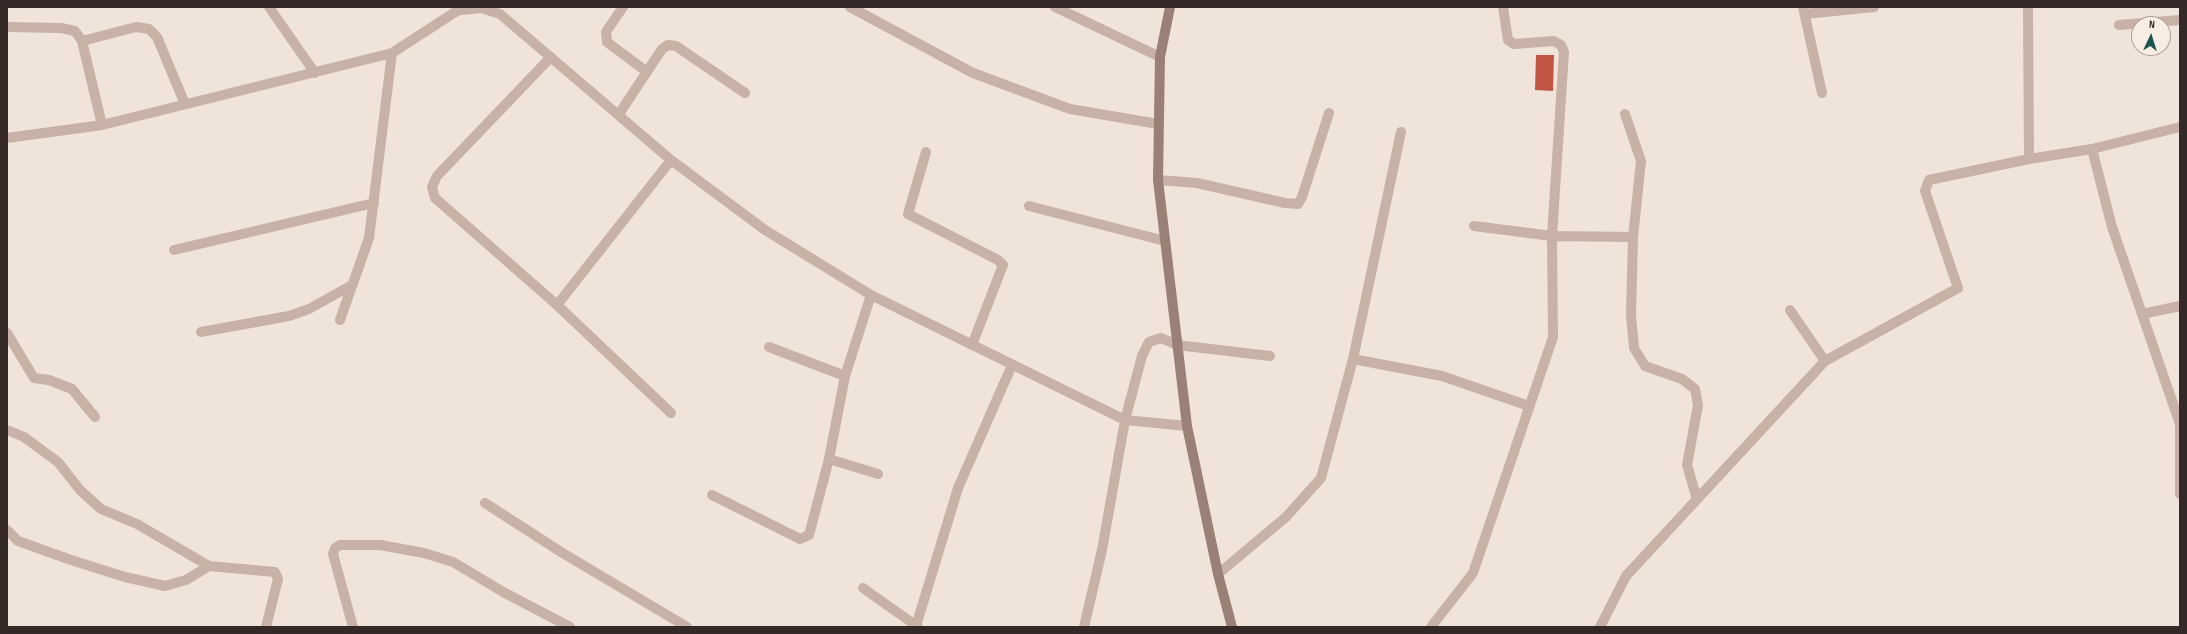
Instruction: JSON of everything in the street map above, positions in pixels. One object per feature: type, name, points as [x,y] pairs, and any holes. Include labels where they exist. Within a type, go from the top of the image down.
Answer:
[{"type":"main road","points":[[1170,7],[1160,57],[1158,180],[1187,426],[1218,574],[1232,627]]},
{"type":"street","points":[[269,7],[315,73]]},
{"type":"street","points":[[622,7],[606,32],[607,42],[647,72]]},
{"type":"street","points":[[850,7],[973,73],[1070,110],[1158,124]]},
{"type":"street","points":[[1055,7],[1160,57]]},
{"type":"street","points":[[1431,627],[1473,572],[1553,337],[1552,236],[1564,52],[1561,45],[1554,41],[1514,44],[1508,40],[1503,7]]},
{"type":"street","points":[[1822,93],[1804,11],[1874,7]]},
{"type":"street","points":[[2028,7],[2029,159]]},
{"type":"street","points":[[7,138],[102,126],[392,53],[461,8],[481,8],[500,14],[670,160],[765,230],[871,295],[1125,420],[1187,426]]},
{"type":"street","points":[[2120,26],[2180,20]]},
{"type":"street","points":[[7,27],[62,28],[75,30],[82,41],[102,126]]},
{"type":"street","points":[[82,41],[136,27],[149,29],[157,37],[185,104]]},
{"type":"street","points":[[618,114],[662,49],[668,46],[676,46],[745,93]]},
{"type":"street","points":[[340,320],[369,238],[392,53]]},
{"type":"street","points":[[551,57],[437,176],[432,187],[435,198],[557,305],[671,413]]},
{"type":"street","points":[[1158,180],[1198,183],[1285,203],[1298,204],[1302,197],[1329,113]]},
{"type":"street","points":[[1625,114],[1641,161],[1634,237],[1631,316],[1634,348],[1645,366],[1682,379],[1695,389],[1698,405],[1686,465],[1697,499]]},
{"type":"street","points":[[1600,627],[1626,576],[1825,361],[1958,288],[1925,191],[1929,180],[2029,159],[2092,149],[2180,127]]},
{"type":"street","points":[[1218,574],[1286,517],[1321,478],[1353,359],[1401,132]]},
{"type":"street","points":[[2092,149],[2112,227],[2180,424],[2180,494]]},
{"type":"street","points":[[926,152],[908,214],[998,260],[1003,265],[972,345]]},
{"type":"street","points":[[557,305],[670,160]]},
{"type":"street","points":[[174,250],[374,203]]},
{"type":"street","points":[[1029,206],[1165,241]]},
{"type":"street","points":[[1474,226],[1552,236],[1634,237]]},
{"type":"street","points":[[201,332],[288,316],[309,309],[352,285]]},
{"type":"street","points":[[712,495],[800,539],[806,538],[810,535],[829,460],[845,376],[871,295]]},
{"type":"street","points":[[2142,314],[2180,306]]},
{"type":"street","points":[[1790,310],[1825,361]]},
{"type":"street","points":[[7,333],[34,378],[49,380],[72,389],[95,417]]},
{"type":"street","points":[[1084,627],[1102,550],[1125,420],[1142,356],[1149,342],[1161,338],[1177,345],[1270,356]]},
{"type":"street","points":[[769,347],[845,376]]},
{"type":"street","points":[[1353,359],[1442,376],[1530,406]]},
{"type":"street","points":[[863,588],[917,627],[958,488],[1012,365]]},
{"type":"street","points":[[7,430],[24,437],[58,462],[80,490],[101,509],[137,524],[208,566],[275,572],[278,579],[266,627]]},
{"type":"street","points":[[829,460],[878,474]]},
{"type":"street","points":[[485,503],[561,552],[687,627]]},
{"type":"street","points":[[7,530],[18,541],[71,560],[126,577],[165,586],[186,580],[208,566]]},
{"type":"street","points":[[353,627],[333,554],[334,548],[340,545],[380,545],[424,553],[453,562],[505,593],[570,627]]},
{"type":"building","points":[[1536,55],[1554,55],[1553,91],[1535,90]]}]
